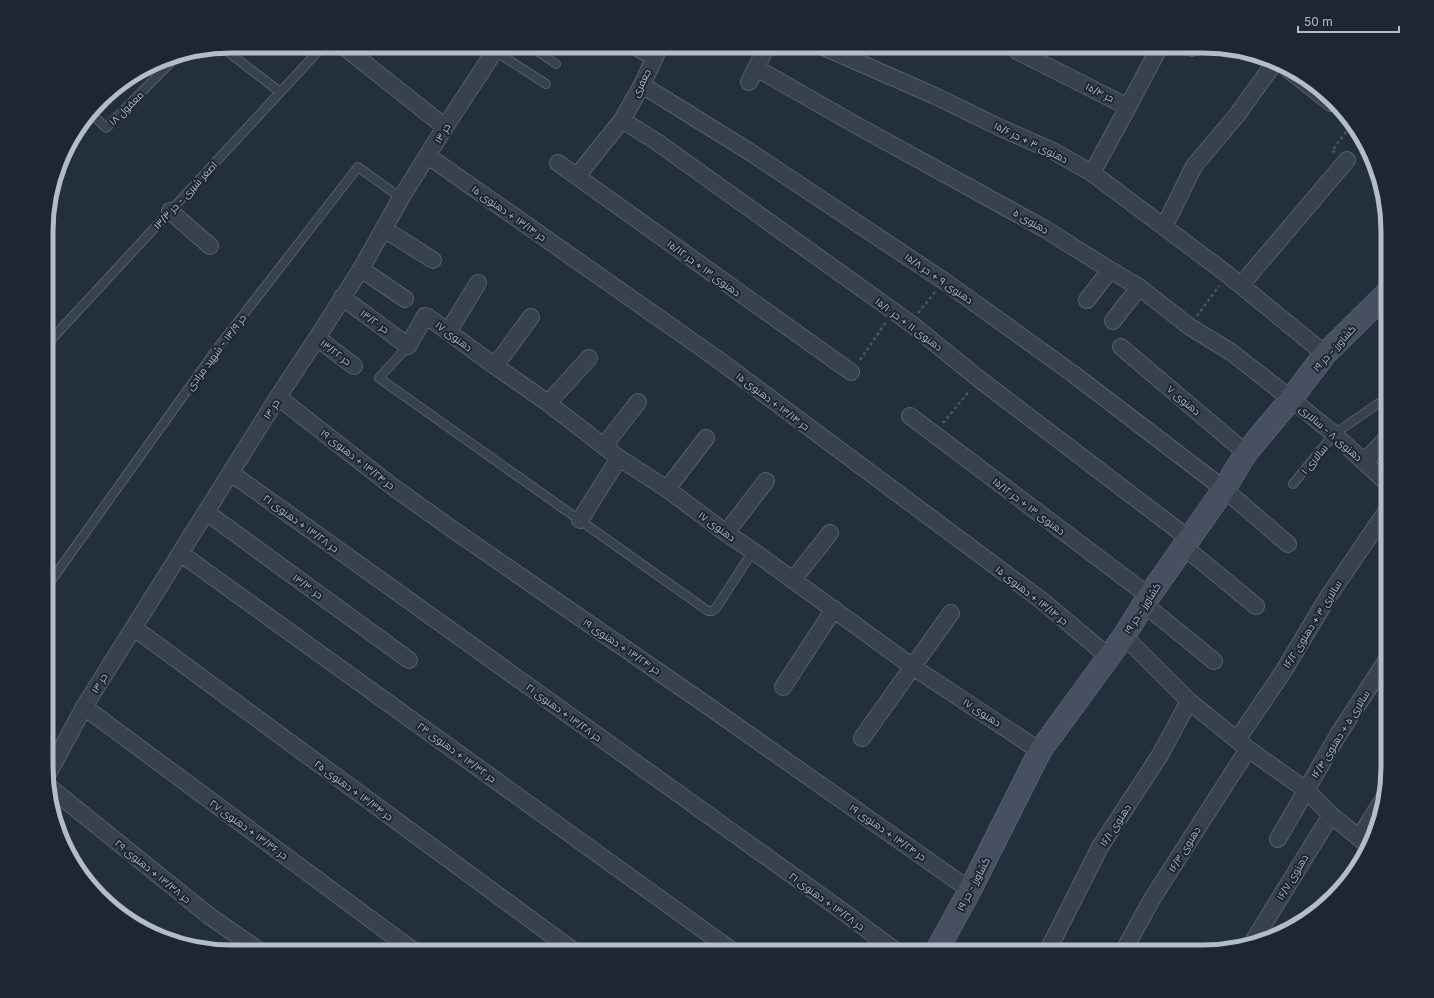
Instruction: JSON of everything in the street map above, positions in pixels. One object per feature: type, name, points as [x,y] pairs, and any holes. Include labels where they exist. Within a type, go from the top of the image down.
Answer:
[{"type":"street","points":[[352,53],[445,127]]},
{"type":"street","name":"حر ۱۳","points":[[53,765],[84,707],[278,397],[318,338],[342,297],[361,269],[401,198],[445,127],[494,53]]},
{"type":"street","name":"جعفری","points":[[577,176],[622,120],[642,85],[657,53]]},
{"type":"street","points":[[749,82],[764,53]]},
{"type":"street","name":"دهنوی ۳ + حر ۱۵/۶","points":[[837,53],[933,94],[1003,129],[1053,151],[1092,173],[1227,274],[1325,354]]},
{"type":"street","name":"حر ۱۵/۴","points":[[1021,53],[1128,107]]},
{"type":"street","points":[[1092,173],[1156,53]]},
{"type":"street","points":[[1164,227],[1194,166],[1237,115],[1271,67]]},
{"type":"street","name":"دهنوی ۵","points":[[756,68],[1045,229],[1139,287],[1190,327],[1231,352],[1291,399]]},
{"type":"street","name":"دهنوی ۹ + حر ۱۵/۸","points":[[642,85],[750,152],[944,281],[1072,374],[1224,489],[1288,544]]},
{"type":"street","name":"دهنوی ۱۱ + حر ۱۵/۱۰","points":[[622,120],[657,142],[910,323],[1186,542],[1256,606]]},
{"type":"street","name":"حر ۱۳/۱۴ + دهنوی ۱۵","points":[[428,156],[716,358],[1041,600],[1109,657]]},
{"type":"street","points":[[1241,285],[1347,160]]},
{"type":"street","name":"دهنوی ۱۳ + حر ۱۵/۱۲","points":[[558,162],[851,372]]},
{"type":"street","points":[[170,211],[210,246]]},
{"type":"street","points":[[384,229],[433,260]]},
{"type":"street","points":[[361,269],[405,299]]},
{"type":"street","points":[[1087,300],[1110,270]]},
{"type":"street","points":[[448,332],[478,283]]},
{"type":"street","points":[[1113,321],[1139,287]]},
{"type":"street","name":"حر ۱۳/۲۰","points":[[342,297],[408,346]]},
{"type":"street","name":"کشاورز - حر ۱۹","points":[[940,945],[970,890],[1040,751],[1124,636],[1146,600],[1224,489],[1246,453],[1291,399],[1325,354],[1381,299]]},
{"type":"street","name":"دهنوی ۱۷","points":[[408,346],[425,316],[428,316],[448,332],[548,403],[619,458],[667,489],[913,667],[1040,751]]},
{"type":"street","points":[[495,366],[531,317]]},
{"type":"street","name":"حر ۱۳/۲۲","points":[[318,338],[354,366]]},
{"type":"street","name":"دهنوی ۷","points":[[1121,347],[1246,453]]},
{"type":"street","points":[[548,403],[589,358]]},
{"type":"street","name":"حر ۱۳/۲۴ + دهنوی ۱۹","points":[[278,397],[393,487],[452,530],[708,706],[970,890]]},
{"type":"street","name":"دهنوی ۸ - سالاری","points":[[1291,399],[1334,434],[1381,478]]},
{"type":"street","points":[[604,446],[638,402]]},
{"type":"street","name":"دهنوی ۱۳ + حر ۱۵/۱۲","points":[[910,416],[1146,600],[1214,661]]},
{"type":"street","points":[[667,489],[706,438]]},
{"type":"street","points":[[1364,462],[1381,444]]},
{"type":"street","points":[[580,520],[619,458]]},
{"type":"street","name":"حر ۱۳/۲۸ + دهنوی ۲۱","points":[[231,473],[888,945]]},
{"type":"street","points":[[726,533],[766,481]]},
{"type":"street","name":"حر ۱۳/۳۰","points":[[206,512],[409,660]]},
{"type":"street","name":"سالاری ۳ + دهنوی ۱۶/۲","points":[[1242,744],[1282,672],[1328,597],[1381,519]]},
{"type":"street","points":[[793,580],[830,533]]},
{"type":"street","name":"حر ۱۳/۳۲ + دهنوی ۲۳","points":[[180,553],[724,945]]},
{"type":"street","points":[[783,687],[834,609]]},
{"type":"street","points":[[862,738],[950,613]]},
{"type":"street","name":"حر ۱۳/۳۴ + دهنوی ۲۵","points":[[134,628],[565,945]]},
{"type":"street","points":[[1124,636],[1189,702],[1242,744],[1306,790],[1331,815],[1363,842],[1373,822]]},
{"type":"street","name":"سالاری ۵ + دهنوی ۱۶/۴","points":[[1278,839],[1338,735],[1381,669]]},
{"type":"street","name":"دهنوی ۱۶/۱","points":[[1051,945],[1100,847],[1160,755],[1189,702]]},
{"type":"street","name":"حر ۱۳/۳۶ + دهنوی ۲۷","points":[[84,707],[406,945]]},
{"type":"street","name":"دهنوی ۱۶/۳","points":[[1127,945],[1242,744]]},
{"type":"street","name":"حر ۱۳/۳۸ + دهنوی ۲۹","points":[[55,792],[208,915],[251,945]]},
{"type":"street","name":"دهنوی ۱۶/۷","points":[[1256,937],[1331,815]]},
{"type":"lane","points":[[229,53],[280,92]]},
{"type":"lane","name":"اصغر شیری - حر ۱۳/۳","points":[[53,338],[316,53]]},
{"type":"lane","points":[[503,53],[546,84]]},
{"type":"lane","points":[[540,53],[556,64]]},
{"type":"lane","name":"معقول ۱۸","points":[[95,117],[106,128],[169,64]]},
{"type":"lane","name":"حر ۱۳/۹ - شهید مرادی","points":[[53,578],[216,350],[358,167],[401,198]]},
{"type":"lane","points":[[408,346],[379,378],[708,611],[712,611],[716,608],[753,551]]},
{"type":"lane","name":"سالاری ۱","points":[[1293,484],[1334,434],[1379,403]]},
{"type":"path","points":[[1347,160],[1332,151],[1348,128]]},
{"type":"path","points":[[1190,327],[1227,274]]},
{"type":"path","points":[[910,323],[944,281]]},
{"type":"path","points":[[851,372],[893,312]]},
{"type":"path","points":[[934,434],[979,379]]}]
